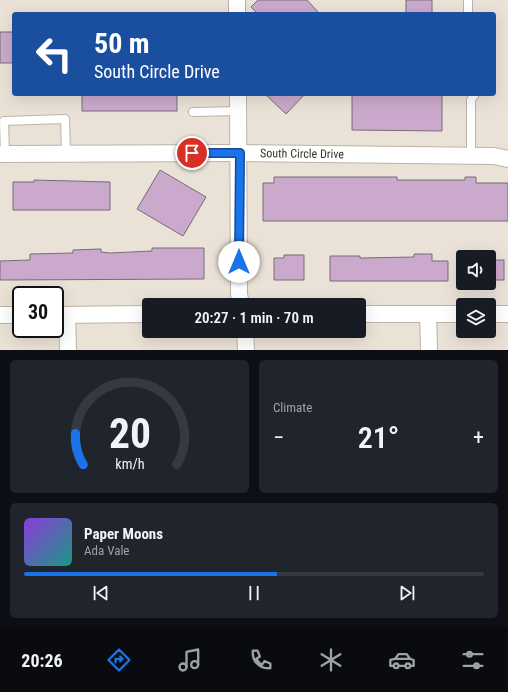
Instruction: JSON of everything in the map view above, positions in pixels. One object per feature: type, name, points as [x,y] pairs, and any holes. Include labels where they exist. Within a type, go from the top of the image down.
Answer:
[{"type":"street","points":[[237,0],[237,12]]},
{"type":"street","points":[[238,96],[240,153],[240,298]]},
{"type":"street","name":"South Circle Drive","points":[[3,154],[240,153],[471,156],[508,158]]},
{"type":"street","points":[[64,315],[142,314]]},
{"type":"street","points":[[366,314],[456,314]]},
{"type":"street","points":[[428,314],[429,350]]},
{"type":"street","points":[[496,314],[508,314]]},
{"type":"street","points":[[0,315],[12,315]]},
{"type":"street","points":[[64,330],[68,350]]},
{"type":"street","points":[[245,338],[246,350]]},
{"type":"lane","points":[[468,0],[468,12]]},
{"type":"lane","points":[[471,156],[471,100],[474,96]]},
{"type":"lane","points":[[193,112],[239,111]]},
{"type":"lane","points":[[3,154],[4,121],[65,119],[66,154]]},
{"type":"building","points":[[258,0],[307,0],[318,12],[256,12],[251,7]]},
{"type":"building","points":[[406,0],[432,0],[432,12],[406,12]]},
{"type":"building","points":[[0,32],[12,32],[12,63],[0,63]]},
{"type":"building","points":[[82,96],[177,96],[177,111],[82,111]]},
{"type":"building","points":[[267,96],[303,96],[286,114]]},
{"type":"building","points":[[352,96],[442,96],[442,131],[352,130]]},
{"type":"building","points":[[160,170],[206,197],[183,236],[137,209]]},
{"type":"building","points":[[274,177],[397,177],[397,180],[465,180],[465,177],[476,177],[476,183],[508,183],[508,221],[263,221],[263,183],[274,183]]},
{"type":"building","points":[[34,180],[110,182],[110,210],[13,210],[13,182],[34,182]]},
{"type":"building","points":[[152,248],[204,248],[204,279],[0,280],[0,261],[30,260],[30,254],[73,253],[73,250],[101,249],[101,252],[110,253],[152,251]]},
{"type":"building","points":[[414,254],[432,254],[432,261],[448,261],[448,281],[330,281],[330,256],[360,256],[360,258],[414,257]]},
{"type":"building","points":[[284,255],[304,255],[304,280],[274,280],[274,258],[284,258]]},
{"type":"building","points":[[496,260],[504,260],[504,280],[496,280]]},
{"type":"route","points":[[192,153],[240,153],[239,262]]}]
